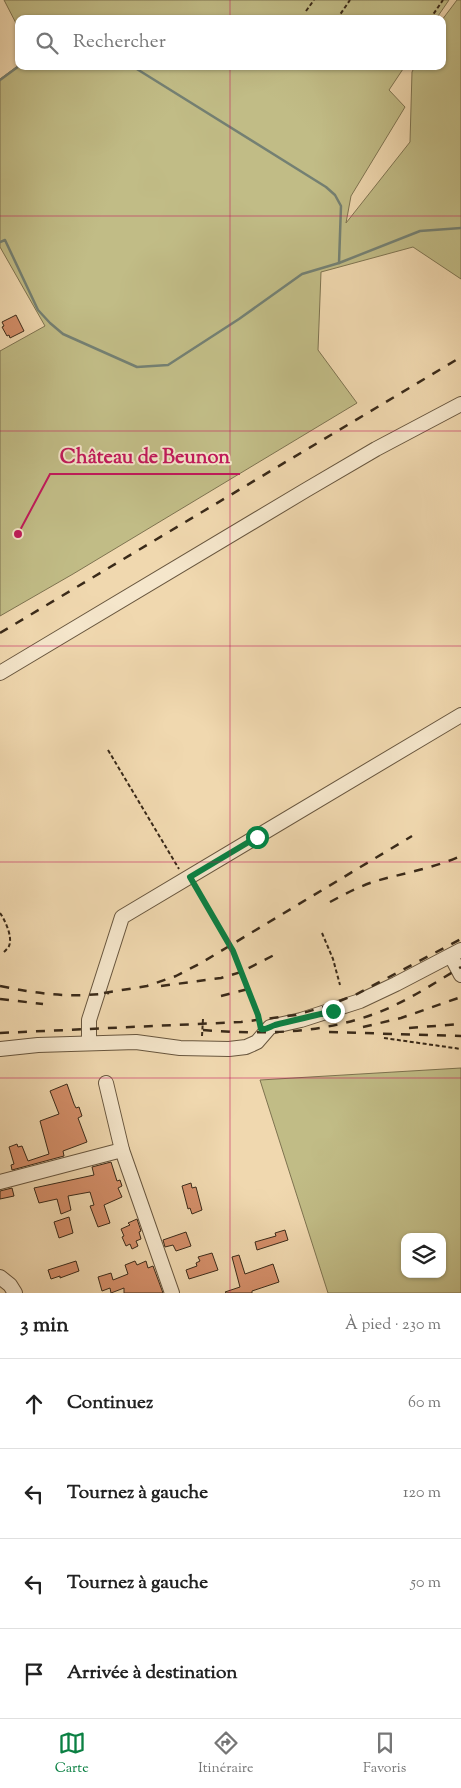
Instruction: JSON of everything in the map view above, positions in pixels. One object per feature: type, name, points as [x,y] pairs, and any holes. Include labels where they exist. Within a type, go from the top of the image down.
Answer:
[{"type":"street","points":[[0,673],[376,449],[461,404]]},
{"type":"street","points":[[89,1043],[88,1020],[122,917],[461,715]]},
{"type":"street","points":[[0,1049],[38,1045],[136,1042],[180,1048],[229,1049],[246,1047],[257,1042],[266,1030],[276,1025],[302,1020],[360,1001],[456,953],[461,975]]},
{"type":"street","points":[[106,1083],[122,1150],[172,1293]]},
{"type":"street","points":[[0,1182],[122,1150]]},
{"type":"street","points":[[0,1277],[15,1293]]},
{"type":"path","points":[[306,11],[314,0]]},
{"type":"path","points":[[340,15],[350,0]]},
{"type":"path","points":[[433,15],[443,0]]},
{"type":"path","points":[[108,750],[230,945],[258,1015],[261,1029],[266,1030]]},
{"type":"path","points":[[0,913],[10,942],[9,947],[3,953]]},
{"type":"path","points":[[322,933],[333,959],[340,985]]},
{"type":"path","points":[[202,1048],[203,1019]]},
{"type":"path","points":[[384,1038],[461,1049]]},
{"type":"shaded area","points":[[4,0],[449,0],[439,15],[15,15],[15,21]]},
{"type":"shaded area","points":[[457,0],[461,0],[461,279],[413,247],[321,272],[318,350],[357,403],[0,616],[0,351],[45,326],[0,247],[0,79],[15,68],[15,70],[402,70],[389,90],[405,107],[351,196],[346,223],[410,142],[413,70],[446,70],[446,15]]},
{"type":"shaded area","points":[[461,1068],[461,1293],[328,1293],[260,1080]]},
{"type":"building","points":[[16,315],[24,331],[10,338],[2,327],[4,326],[2,322]]},
{"type":"building","points":[[67,1084],[76,1108],[79,1107],[82,1116],[78,1118],[87,1142],[63,1151],[64,1156],[12,1170],[11,1165],[14,1164],[9,1147],[17,1144],[18,1147],[22,1146],[28,1161],[49,1154],[40,1121],[59,1114],[50,1091]]},
{"type":"building","points":[[111,1162],[117,1181],[120,1180],[122,1186],[118,1188],[122,1197],[104,1205],[110,1223],[98,1227],[90,1206],[94,1205],[90,1192],[68,1196],[71,1210],[61,1214],[57,1199],[39,1203],[34,1188],[94,1175],[92,1167]]},
{"type":"building","points":[[191,1183],[192,1188],[196,1187],[202,1210],[192,1214],[190,1208],[188,1209],[182,1186]]},
{"type":"building","points":[[12,1188],[14,1196],[0,1199],[0,1191]]},
{"type":"building","points":[[69,1217],[73,1233],[59,1238],[54,1222]]},
{"type":"building","points":[[137,1219],[141,1231],[139,1232],[141,1239],[136,1241],[138,1246],[132,1249],[130,1244],[126,1246],[121,1229]]},
{"type":"building","points":[[285,1230],[288,1240],[257,1250],[255,1242],[276,1236],[275,1233]]},
{"type":"building","points":[[186,1232],[191,1246],[176,1251],[173,1245],[165,1247],[163,1240]]},
{"type":"building","points":[[212,1253],[218,1270],[189,1279],[186,1270],[197,1266],[196,1263],[200,1261],[198,1257]]},
{"type":"building","points":[[239,1255],[245,1274],[273,1264],[279,1282],[252,1291],[252,1293],[226,1293],[240,1287],[232,1257]]},
{"type":"building","points":[[76,1261],[79,1271],[60,1278],[60,1276],[51,1279],[48,1270]]},
{"type":"building","points":[[135,1261],[137,1265],[146,1261],[148,1268],[153,1266],[163,1293],[124,1293],[124,1288],[111,1293],[110,1288],[102,1291],[98,1277],[111,1273],[113,1280],[128,1274],[125,1265]]},
{"type":"waterway","points":[[0,80],[15,69]]},
{"type":"waterway","points":[[138,70],[326,187],[335,195],[341,206],[339,263],[420,231],[461,228]]},
{"type":"waterway","points":[[0,242],[5,240],[38,310],[50,323],[63,334],[137,367],[168,365],[239,319],[302,274],[339,263]]},
{"type":"railway","points":[[0,633],[461,357]]},
{"type":"railway","points":[[104,993],[147,986],[176,976],[201,963],[412,836]]},
{"type":"railway","points":[[330,902],[370,883],[430,867],[461,856]]},
{"type":"railway","points":[[0,1033],[241,1022],[296,1015],[355,995],[461,939]]},
{"type":"railway","points":[[161,986],[221,978],[241,972],[280,952]]},
{"type":"railway","points":[[203,1030],[275,1032],[346,1023],[400,1003],[461,967]]},
{"type":"railway","points":[[0,986],[54,994],[109,993]]},
{"type":"railway","points":[[221,996],[248,989]]},
{"type":"railway","points":[[363,1027],[401,1018],[461,997]]},
{"type":"railway","points":[[0,999],[43,1004]]},
{"type":"railway","points":[[409,1028],[461,1024]]},
{"type":"railway","points":[[329,1032],[461,1036]]},
{"type":"place","name":"Château de Beunon","points":[[18,534]]},
{"type":"route","points":[[257,837],[190,877],[233,951],[258,1015],[261,1029],[266,1030],[276,1025],[333,1011]]}]
